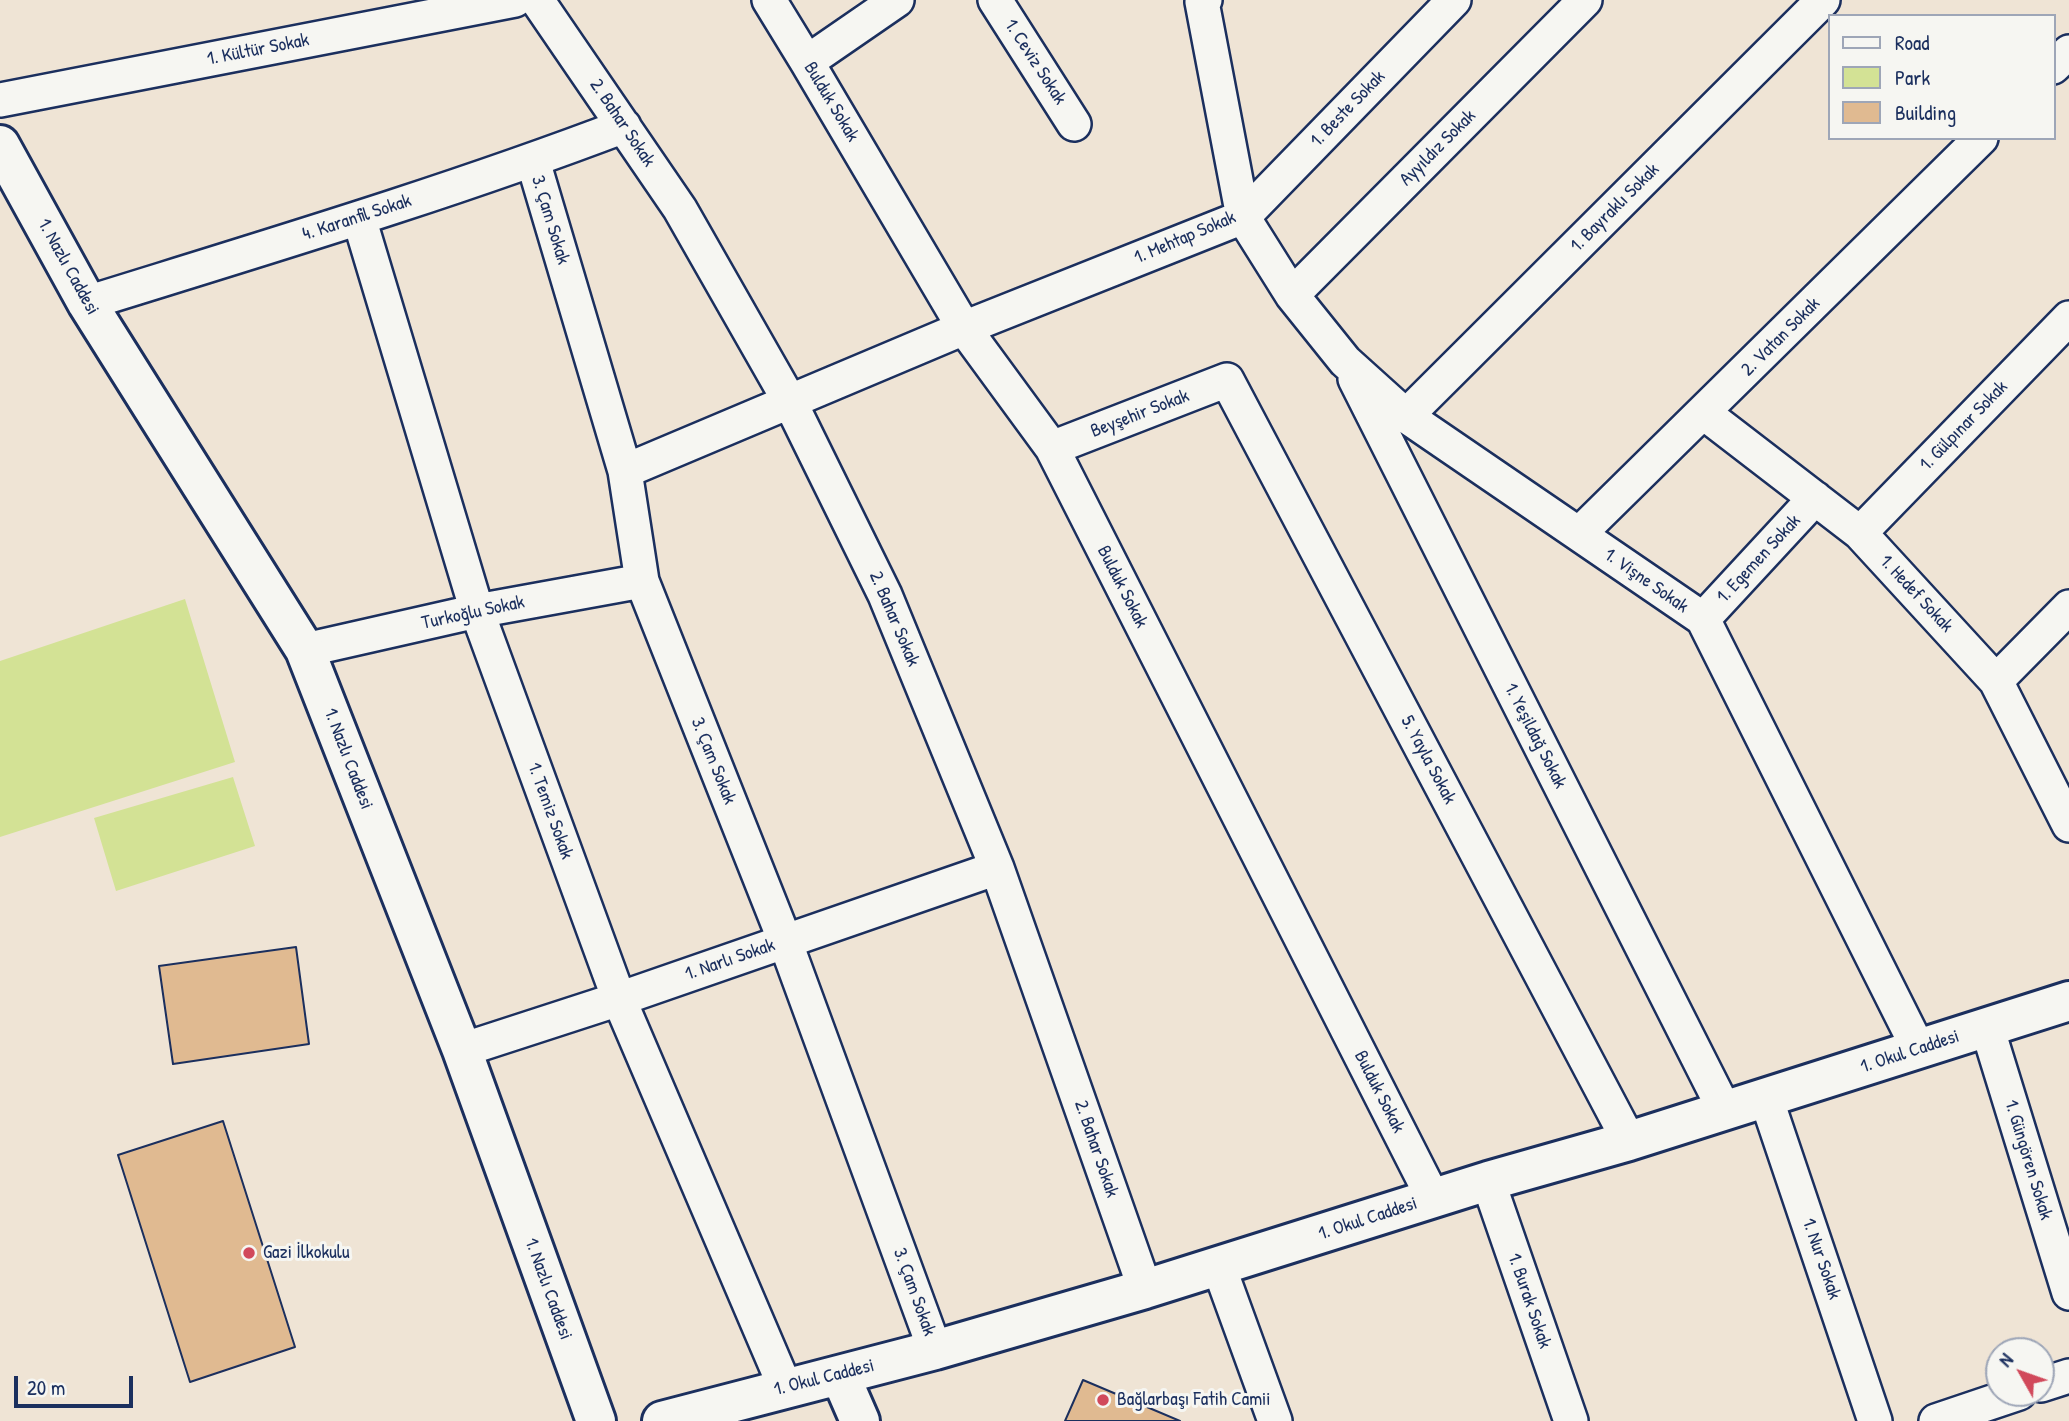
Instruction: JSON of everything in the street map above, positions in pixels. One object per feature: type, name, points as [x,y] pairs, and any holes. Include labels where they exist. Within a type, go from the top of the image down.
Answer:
[{"type":"street","name":"1. Kültür Sokak","points":[[0,100],[515,0]]},
{"type":"street","name":"2. Bahar Sokak","points":[[537,0],[680,209],[790,402],[885,595],[997,868],[1145,1289]]},
{"type":"street","name":"Bulduk Sokak","points":[[769,0],[964,328],[1052,448],[1433,1198]]},
{"type":"street","points":[[807,62],[897,0]]},
{"type":"street","name":"1. Ceviz Sokak","points":[[995,0],[1074,124]]},
{"type":"street","name":"1. Mehtap Sokak","points":[[625,471],[964,328],[1243,217],[1202,2],[1205,0]]},
{"type":"street","name":"1. Beste Sokak","points":[[1243,217],[1454,0]]},
{"type":"street","name":"Ayyıldız Sokak","points":[[1292,295],[1585,0]]},
{"type":"street","name":"1. Bayraklı Sokak","points":[[1406,416],[1824,0]]},
{"type":"street","points":[[2055,65],[2069,52]]},
{"type":"street","name":"4. Karanfil Sokak","points":[[87,303],[533,161],[624,126]]},
{"type":"street","name":"2. Vatan Sokak","points":[[1579,534],[1979,140]]},
{"type":"street","name":"1. Nazlı Caddesi","points":[[0,145],[87,303],[305,649],[462,1050],[596,1421]]},
{"type":"street","name":"3. Çam Sokak","points":[[533,161],[625,471],[642,581],[785,941],[935,1350]]},
{"type":"street","name":"1. Vişne Sokak","points":[[1243,217],[1292,295],[1345,361],[1406,416],[1703,620],[1919,1050]]},
{"type":"street","name":"1. Temiz Sokak","points":[[359,218],[477,611],[619,999],[785,1387]]},
{"type":"street","name":"1. Gülpınar Sokak","points":[[1860,533],[2069,318]]},
{"type":"street","name":"1. Yeşildağ Sokak","points":[[1345,361],[1725,1111]]},
{"type":"street","name":"Beyşehir Sokak","points":[[1052,448],[1227,380]]},
{"type":"street","name":"5. Yayla Sokak","points":[[1227,380],[1629,1141]]},
{"type":"street","name":"1. Hedef Sokak","points":[[1704,413],[1860,533],[1996,681],[2069,825]]},
{"type":"street","name":"1. Egemen Sokak","points":[[1703,620],[1815,498]]},
{"type":"street","name":"Turkoğlu Sokak","points":[[305,649],[477,611],[642,581]]},
{"type":"street","points":[[1996,681],[2069,607]]},
{"type":"street","name":"1. Narlı Sokak","points":[[462,1050],[619,999],[997,868]]},
{"type":"street","name":"1. Okul Caddesi","points":[[662,1421],[731,1412],[785,1387],[935,1350],[1219,1267],[1488,1181],[1725,1111],[2069,1001]]},
{"type":"street","name":"1. Güngören Sokak","points":[[1987,1027],[2069,1293]]},
{"type":"street","name":"1. Nur Sokak","points":[[1766,1098],[1875,1421]]},
{"type":"street","name":"1. Burak Sokak","points":[[1488,1181],[1571,1421]]},
{"type":"street","points":[[1219,1267],[1275,1421]]},
{"type":"street","points":[[840,1375],[860,1421]]},
{"type":"street","points":[[1936,1421],[1985,1404]]},
{"type":"green space","points":[[185,599],[235,762],[0,837],[0,661]]},
{"type":"green space","points":[[233,777],[255,846],[116,891],[94,818]]},
{"type":"building","points":[[296,947],[309,1044],[173,1064],[159,966]]},
{"type":"building","points":[[223,1121],[295,1347],[190,1382],[118,1155]]},
{"type":"building","name":"Bağlarbaşı Fatih Camii","points":[[1083,1380],[1180,1421],[1065,1421]]},
{"type":"place","name":"Gazi İlkokulu","points":[[249,1253]]},
{"type":"place","name":"Bağlarbaşı Fatih Camii","points":[[1103,1400]]}]
